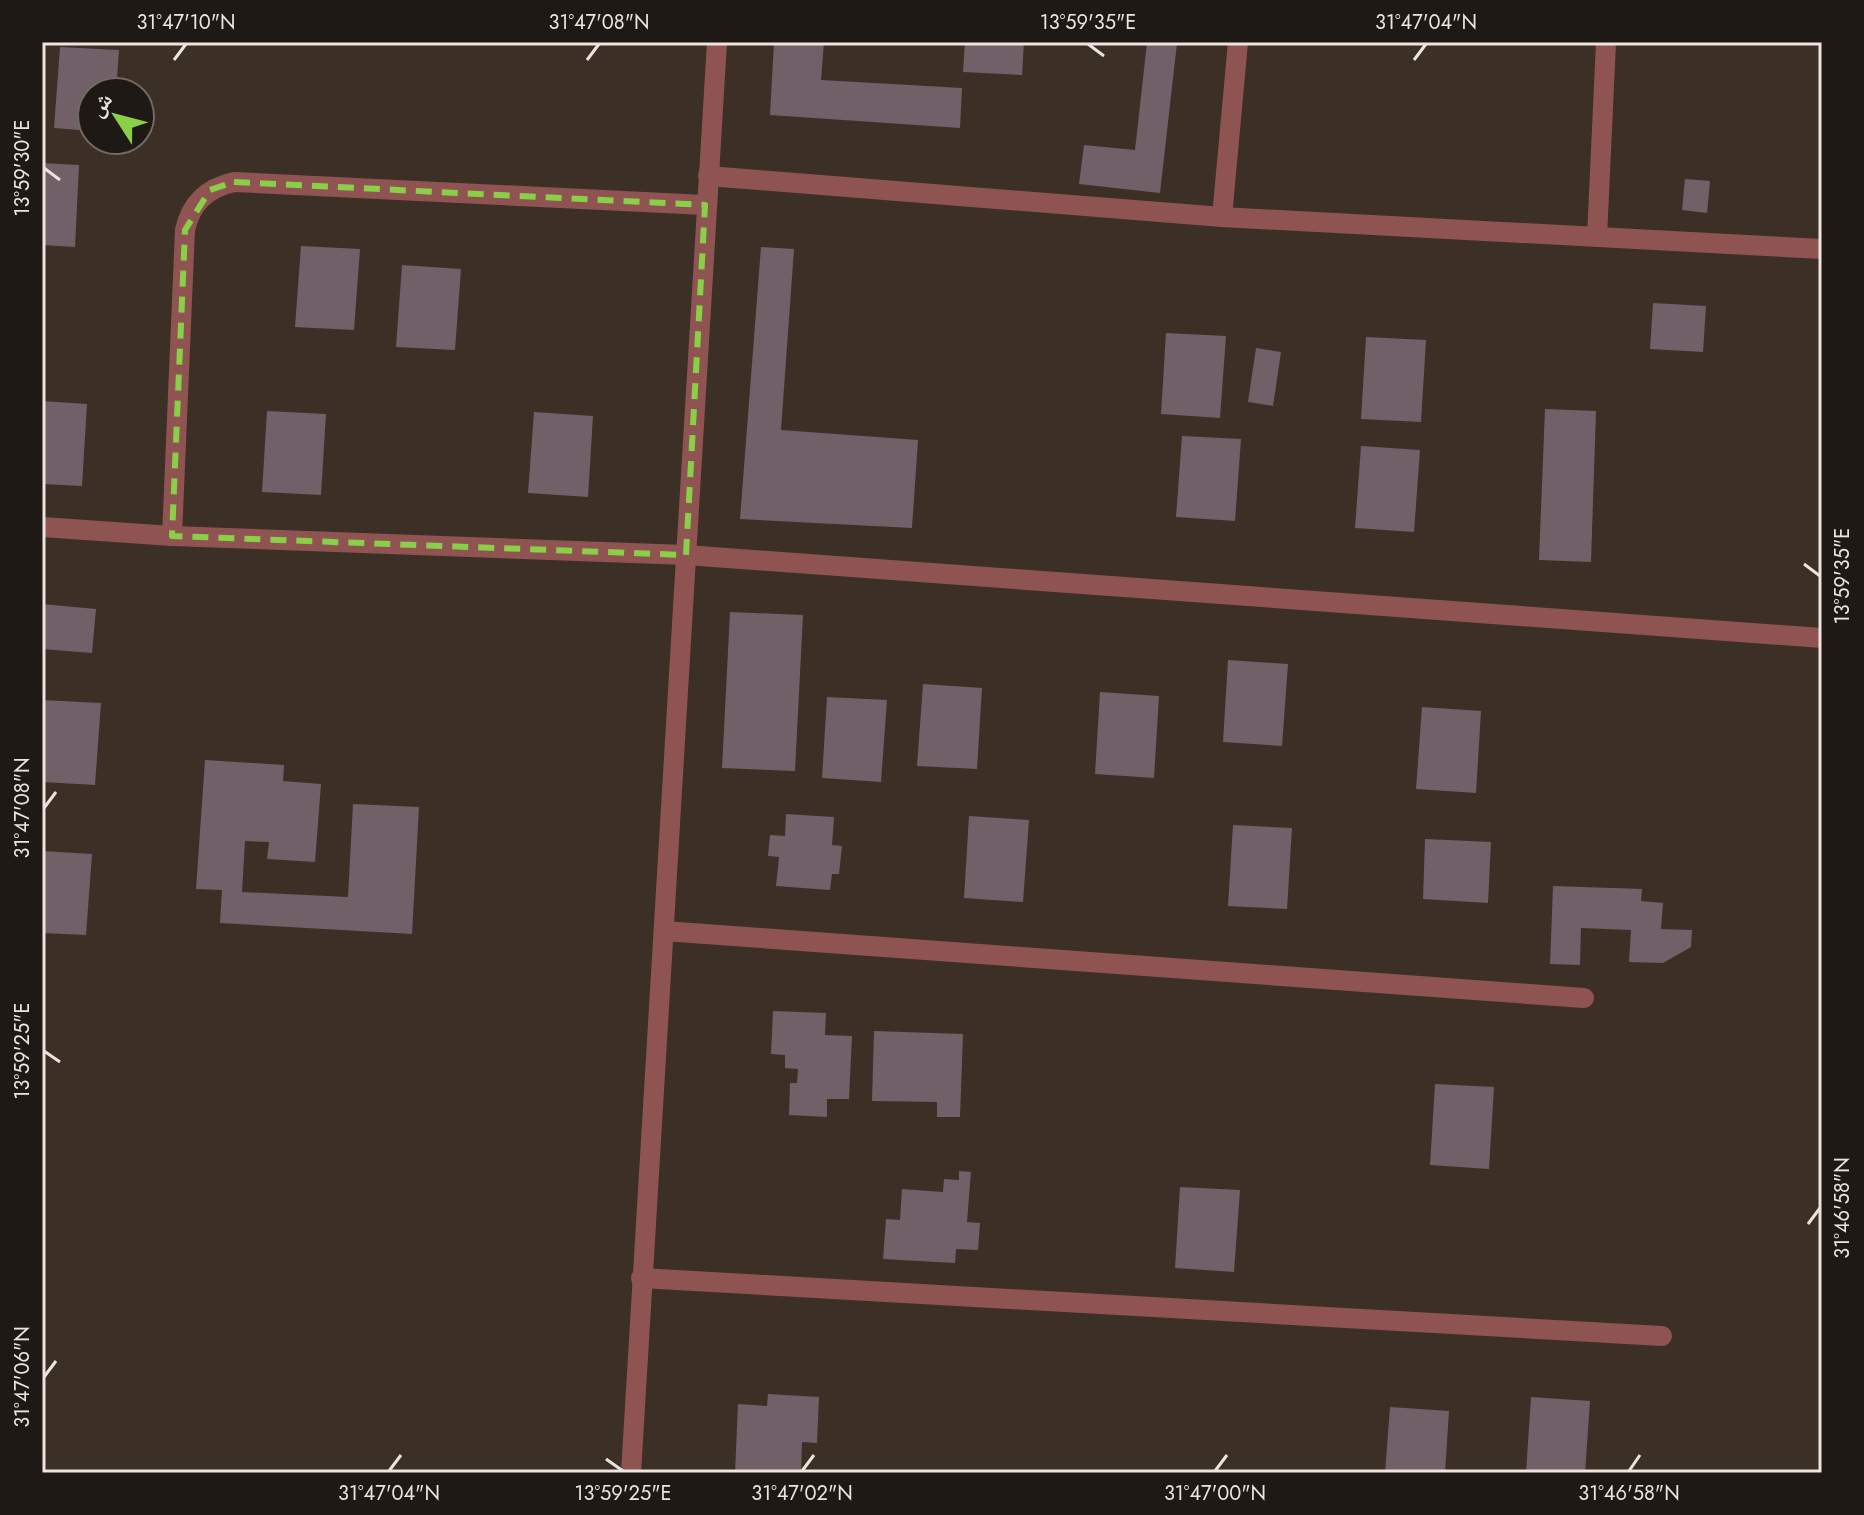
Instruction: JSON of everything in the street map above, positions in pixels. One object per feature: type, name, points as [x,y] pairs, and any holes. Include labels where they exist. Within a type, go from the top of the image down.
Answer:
[{"type":"street","points":[[631,1473],[717,42]]},
{"type":"street","points":[[1222,217],[1238,42]]},
{"type":"street","points":[[1597,237],[1606,42]]},
{"type":"street","points":[[708,176],[1222,217],[1822,249]]},
{"type":"street","points":[[172,536],[185,230],[193,208],[210,190],[234,182],[705,205]]},
{"type":"street","points":[[42,527],[172,536],[686,555],[1822,638]]},
{"type":"street","points":[[664,931],[1584,998]]},
{"type":"street","points":[[641,1278],[1662,1336]]},
{"type":"highlighted area","points":[[234,182],[705,205],[686,555],[172,536],[185,230],[210,190]]},
{"type":"building","points":[[774,42],[824,42],[821,80],[962,88],[960,128],[770,115]]},
{"type":"building","points":[[965,42],[1024,42],[1022,75],[963,72]]},
{"type":"building","points":[[1147,42],[1177,43],[1160,193],[1079,184],[1084,145],[1135,150]]},
{"type":"building","points":[[60,47],[119,50],[117,76],[76,76],[76,130],[54,128]]},
{"type":"building","points":[[42,163],[79,165],[75,247],[42,245]]},
{"type":"building","points":[[1685,179],[1710,181],[1707,213],[1682,210]]},
{"type":"building","points":[[301,246],[360,249],[354,330],[295,327]]},
{"type":"building","points":[[761,247],[794,249],[781,430],[918,440],[912,528],[740,519]]},
{"type":"building","points":[[402,265],[461,269],[455,350],[396,347]]},
{"type":"building","points":[[1653,303],[1706,306],[1703,352],[1650,349]]},
{"type":"building","points":[[1166,333],[1226,336],[1220,418],[1161,414]]},
{"type":"building","points":[[1366,337],[1426,340],[1421,422],[1361,419]]},
{"type":"building","points":[[1256,348],[1281,352],[1273,406],[1248,402]]},
{"type":"building","points":[[42,401],[87,404],[82,486],[42,484]]},
{"type":"building","points":[[1545,409],[1596,411],[1591,562],[1539,560]]},
{"type":"building","points":[[267,411],[326,414],[321,495],[262,492]]},
{"type":"building","points":[[534,412],[593,416],[588,497],[528,493]]},
{"type":"building","points":[[1182,436],[1241,439],[1235,521],[1176,517]]},
{"type":"building","points":[[1361,446],[1420,450],[1414,532],[1355,528]]},
{"type":"building","points":[[42,604],[96,609],[92,653],[42,649]]},
{"type":"building","points":[[730,612],[803,615],[795,771],[722,768]]},
{"type":"building","points":[[1228,660],[1288,664],[1282,746],[1223,742]]},
{"type":"building","points":[[923,684],[982,688],[977,769],[917,766]]},
{"type":"building","points":[[1100,692],[1159,696],[1154,778],[1095,774]]},
{"type":"building","points":[[827,697],[887,700],[881,782],[822,778]]},
{"type":"building","points":[[42,700],[101,703],[95,785],[42,782]]},
{"type":"building","points":[[1422,707],[1481,711],[1476,793],[1416,789]]},
{"type":"building","points":[[205,760],[284,765],[283,781],[321,784],[315,862],[267,859],[269,842],[245,841],[242,892],[348,897],[353,804],[419,807],[412,934],[220,923],[222,890],[196,889]]},
{"type":"building","points":[[786,814],[834,817],[832,845],[842,846],[839,874],[832,874],[830,890],[776,886],[779,857],[768,856],[770,835],[785,836]]},
{"type":"building","points":[[969,816],[1029,820],[1023,902],[964,898]]},
{"type":"building","points":[[1233,825],[1292,828],[1287,909],[1228,906]]},
{"type":"building","points":[[1425,839],[1491,842],[1488,903],[1423,899]]},
{"type":"building","points":[[42,851],[92,854],[86,935],[42,933]]},
{"type":"building","points":[[1553,886],[1642,889],[1641,901],[1663,903],[1661,929],[1692,930],[1691,947],[1663,963],[1629,962],[1631,930],[1581,928],[1580,965],[1550,964]]},
{"type":"building","points":[[773,1011],[826,1013],[825,1035],[852,1036],[849,1099],[827,1099],[827,1117],[789,1115],[790,1083],[797,1083],[798,1069],[785,1068],[785,1055],[771,1054]]},
{"type":"building","points":[[874,1031],[963,1034],[960,1117],[937,1117],[937,1102],[872,1101]]},
{"type":"building","points":[[1435,1084],[1494,1087],[1489,1169],[1430,1165]]},
{"type":"building","points":[[959,1171],[971,1172],[967,1222],[980,1223],[978,1250],[956,1249],[955,1263],[883,1259],[886,1219],[900,1220],[902,1189],[943,1192],[944,1179],[959,1180]]},
{"type":"building","points":[[1180,1187],[1240,1190],[1234,1272],[1175,1268]]},
{"type":"building","points":[[768,1394],[819,1397],[817,1443],[802,1442],[801,1473],[735,1473],[738,1404],[767,1406]]},
{"type":"building","points":[[1531,1397],[1590,1401],[1585,1473],[1526,1473]]},
{"type":"building","points":[[1390,1407],[1449,1411],[1445,1473],[1385,1473]]}]
